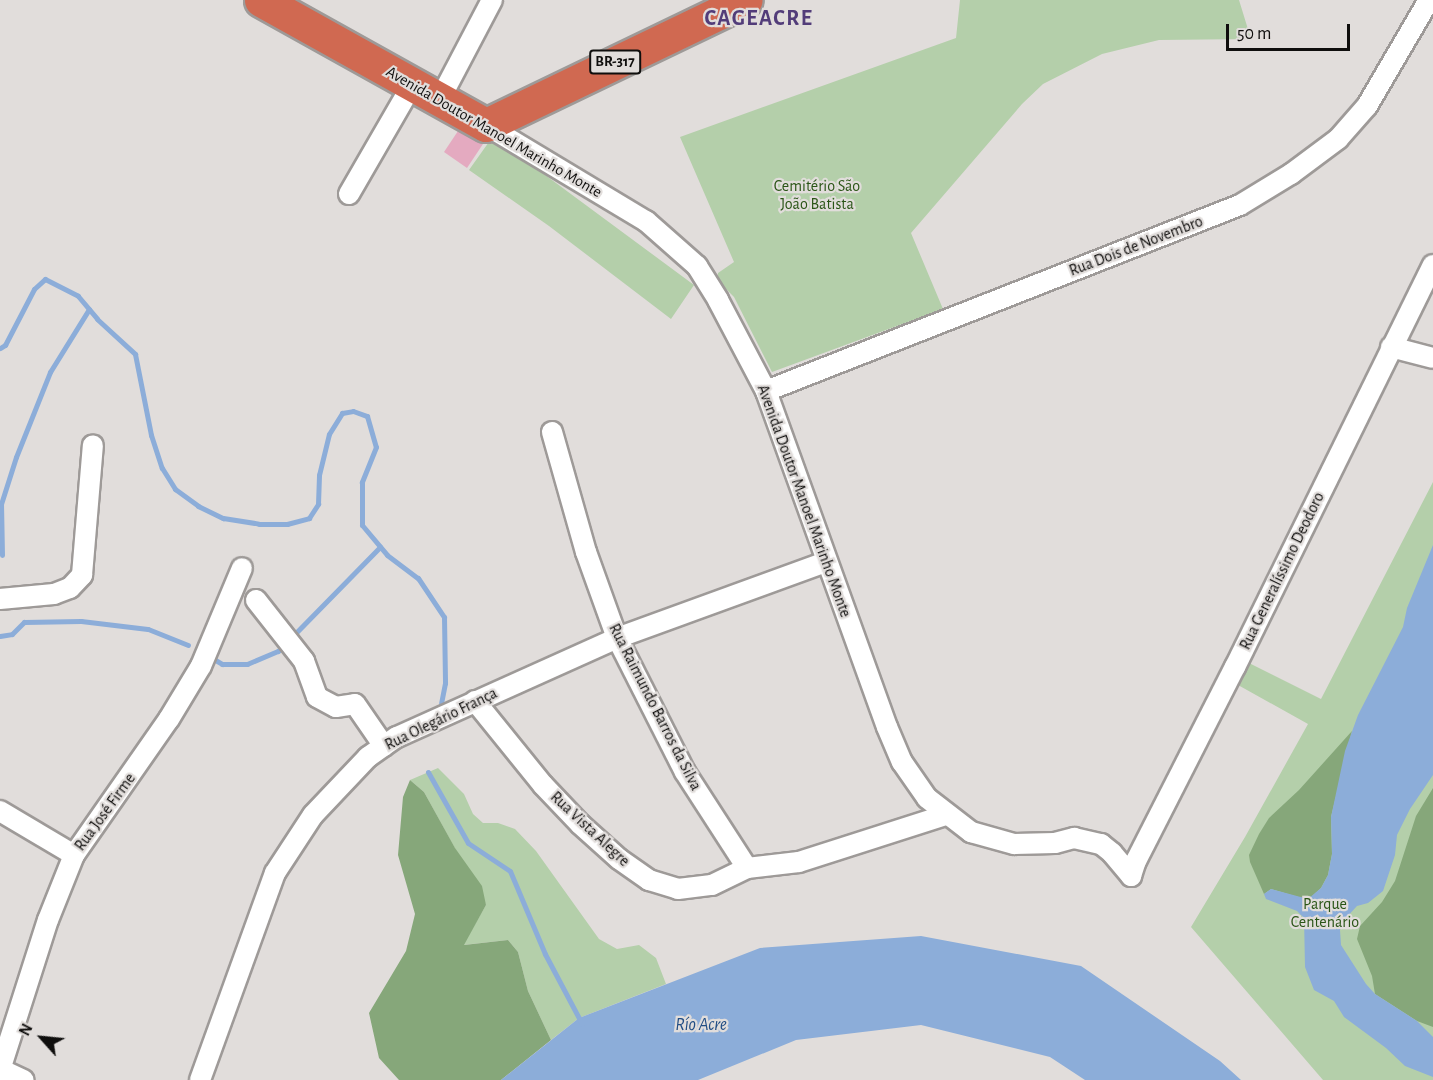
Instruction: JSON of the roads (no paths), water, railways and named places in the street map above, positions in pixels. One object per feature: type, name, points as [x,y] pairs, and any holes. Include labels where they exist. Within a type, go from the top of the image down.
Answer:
[{"type":"highway","name":"Avenida Doutor Manoel Marinho Monte","points":[[261,0],[486,125]]},
{"type":"highway","name":"BR-317","points":[[486,125],[746,0]]},
{"type":"street","points":[[349,194],[492,0]]},
{"type":"street","name":"Rua Dois de Novembro","points":[[766,391],[1240,206],[1290,174],[1338,139],[1367,106],[1429,0]]},
{"type":"street","name":"Avenida Doutor Manoel Marinho Monte","points":[[486,125],[646,221],[697,266],[718,300],[766,391],[826,562],[902,762],[927,798],[945,815],[971,832],[1014,844],[1055,843],[1074,838],[1090,840],[1112,853],[1131,876]]},
{"type":"street","name":"Rua Generalíssimo Deodoro","points":[[1131,876],[1136,861],[1235,668],[1433,265]]},
{"type":"street","points":[[1391,347],[1433,358]]},
{"type":"street","name":"Rua Raimundo Barros da Silva","points":[[552,432],[586,552],[617,638],[685,772],[747,868]]},
{"type":"street","points":[[0,599],[54,594],[70,588],[82,575],[93,445]]},
{"type":"street","name":"Rua Olegário França","points":[[200,1080],[275,873],[313,815],[368,757],[397,737],[617,638],[826,562]]},
{"type":"street","name":"Rua José Firme","points":[[0,1069],[48,921],[74,855],[170,719],[201,666],[242,568]]},
{"type":"street","points":[[256,600],[304,661],[317,697],[336,707],[355,704],[384,746]]},
{"type":"street","name":"Rua Vista Alegre","points":[[475,701],[543,785],[619,859],[649,880],[678,889],[712,885],[747,868],[799,862],[891,830],[945,815]]},
{"type":"street","points":[[0,811],[74,855]]},
{"type":"street","points":[[0,1069],[24,1080]]},
{"type":"water","points":[[1433,545],[1433,775],[1410,809],[1397,835],[1395,855],[1383,891],[1368,903],[1357,906],[1345,919],[1340,930],[1341,945],[1366,984],[1375,994],[1417,1021],[1433,1037],[1433,1077],[1405,1066],[1386,1048],[1344,1017],[1334,1001],[1314,990],[1305,967],[1304,918],[1297,911],[1266,899],[1264,894],[1271,889],[1308,899],[1321,888],[1328,875],[1332,854],[1331,817],[1345,751],[1358,715],[1403,627],[1407,608]]},
{"type":"water","name":"Río Acre","points":[[921,936],[1081,966],[1220,1061],[1241,1080],[1085,1080],[1050,1057],[921,1025],[796,1040],[698,1080],[501,1080],[579,1018],[760,948]]},
{"type":"waterway","points":[[0,348],[5,345],[34,289],[45,279],[78,296],[97,319],[135,354],[151,435],[162,468],[175,489],[198,506],[223,518],[259,524],[287,524],[309,518],[318,504],[319,475],[329,434],[342,413],[353,411],[367,416],[376,447],[362,482],[362,525],[387,555],[418,578],[444,617],[445,683],[441,703]]},
{"type":"waterway","points":[[2,555],[1,504],[16,457],[50,372],[89,309]]},
{"type":"waterway","points":[[212,658],[222,664],[247,664],[278,651],[380,547]]},
{"type":"waterway","points":[[0,636],[12,634],[24,622],[81,621],[148,629],[188,645]]},
{"type":"waterway","points":[[428,772],[468,843],[510,871],[545,954],[582,1024]]},
{"type":"district","name":"CAGEACRE","points":[[759,19]]},
{"type":"park label","name":"Cemitério São João Batista","points":[[817,195]]},
{"type":"park label","name":"Parque Centenário","points":[[1325,913]]}]
